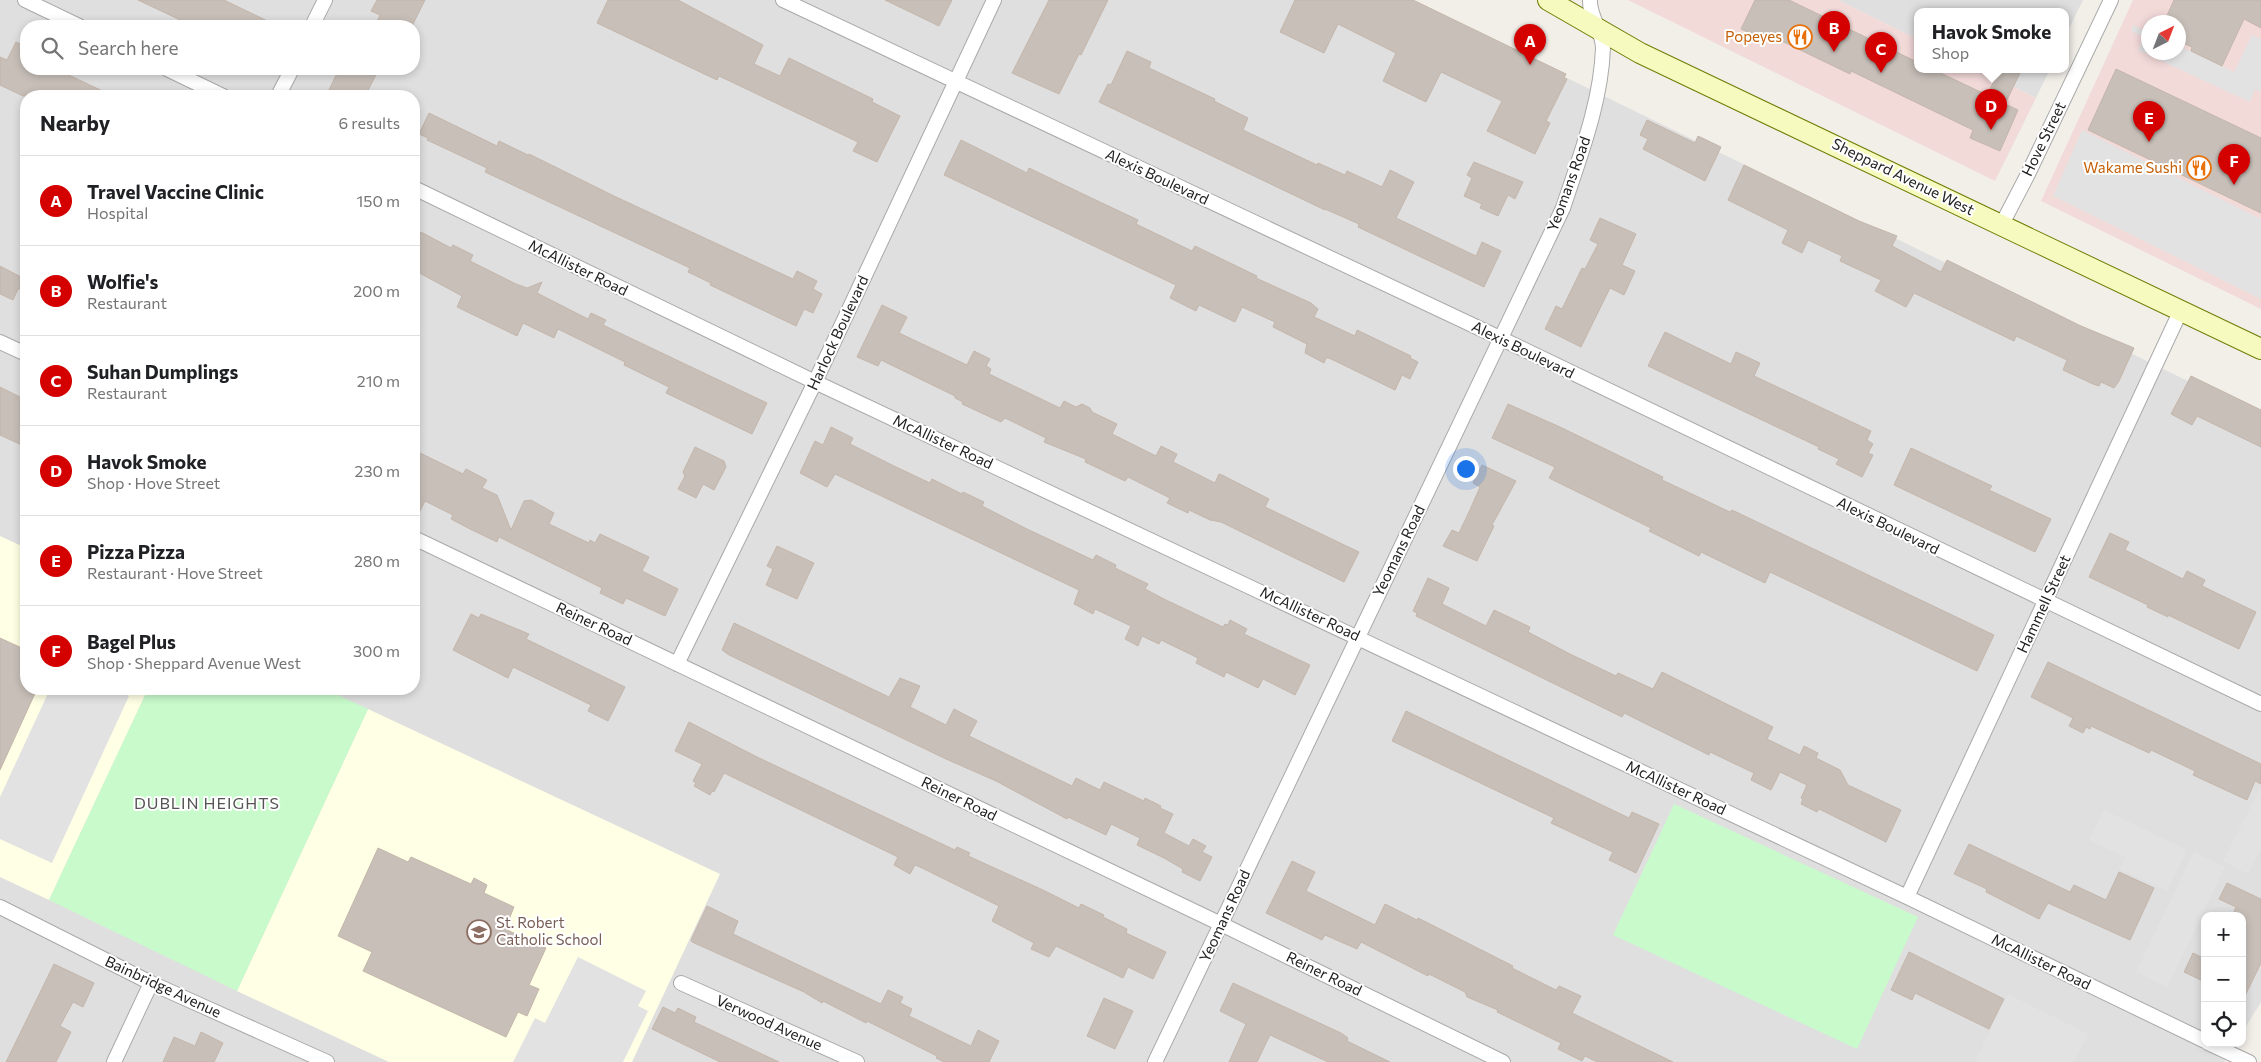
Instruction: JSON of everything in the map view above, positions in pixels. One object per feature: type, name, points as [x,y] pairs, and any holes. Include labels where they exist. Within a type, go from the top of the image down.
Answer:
[{"type":"main road","name":"Sheppard Avenue West","points":[[1548,0],[1640,52],[2261,349]]},
{"type":"street","points":[[25,0],[67,20]]},
{"type":"street","points":[[315,20],[325,0]]},
{"type":"street","name":"Alexis Boulevard","points":[[783,0],[955,83],[1502,339],[2261,704]]},
{"type":"street","name":"Harlock Boulevard","points":[[677,664],[815,382],[994,0]]},
{"type":"street","name":"Yeomans Road","points":[[1155,1062],[1564,208],[1591,122],[1602,73],[1603,45],[1590,0]]},
{"type":"street","name":"Hove Street","points":[[2002,224],[2112,0]]},
{"type":"street","points":[[179,75],[211,90]]},
{"type":"street","points":[[281,90],[289,75]]},
{"type":"street","name":"McAllister Road","points":[[420,191],[815,382],[1907,897],[2201,1039]]},
{"type":"street","name":"Hammell Street","points":[[1907,897],[2181,310]]},
{"type":"street","points":[[0,342],[20,351]]},
{"type":"street","name":"Reiner Road","points":[[420,541],[1221,924],[1503,1062]]},
{"type":"street","name":"Bainbridge Avenue","points":[[0,907],[151,983],[328,1062]]},
{"type":"street","points":[[114,1062],[151,983]]},
{"type":"street","name":"Verwood Avenue","points":[[681,983],[857,1062]]},
{"type":"street","points":[[2217,1047],[2249,1062]]},
{"type":"shaded area","points":[[0,0],[1407,0],[2192,383],[2261,414],[2261,1002],[2246,1026],[2246,912],[2201,912],[2201,1047],[2233,1047],[2224,1062],[0,1062]]},
{"type":"shaded area","points":[[1628,0],[1838,0],[1914,38],[1914,73],[1985,73],[2036,98],[1995,181]]},
{"type":"shaded area","points":[[1838,0],[2083,0],[2069,29],[2069,8],[1914,8],[1914,38]]},
{"type":"shaded area","points":[[2133,0],[2261,0],[2261,309],[2041,201]]},
{"type":"shaded area","points":[[2133,25],[2141,29],[2141,36],[2131,31]]},
{"type":"shaded area","points":[[2252,35],[2261,39],[2261,92],[2255,89],[2250,102],[2160,60],[2186,60],[2186,49],[2234,72]]},
{"type":"shaded area","points":[[1985,73],[2048,73],[2036,98]]},
{"type":"shaded area","points":[[2082,130],[2261,219],[2261,299],[2053,196]]},
{"type":"shaded area","points":[[0,536],[20,545],[20,695],[145,695],[49,900],[0,877]]},
{"type":"shaded area","points":[[47,695],[129,696],[52,863],[0,839],[0,797]]},
{"type":"shaded area","name":"St. Robert Catholic School","points":[[368,709],[720,874],[632,1062],[389,1062],[237,991]]},
{"type":"shaded area","points":[[2261,787],[2261,848],[2248,874],[2223,861]]},
{"type":"shaded area","points":[[2104,810],[2187,850],[2167,891],[2120,869],[2125,857],[2089,840]]},
{"type":"shaded area","points":[[2194,852],[2225,867],[2203,912],[2201,912],[2201,917],[2167,987],[2136,972]]},
{"type":"shaded area","points":[[578,957],[646,991],[638,1006],[648,1011],[623,1062],[513,1062],[535,1018],[545,1023]]},
{"type":"shaded area","points":[[2008,994],[2088,1034],[2074,1062],[1975,1062]]},
{"type":"green space","points":[[145,695],[338,695],[368,709],[237,991],[49,900]]},
{"type":"green space","points":[[1674,804],[1918,917],[1857,1049],[1613,935]]},
{"type":"building","points":[[138,0],[224,0],[266,20],[180,20]]},
{"type":"building","points":[[377,0],[425,0],[415,20],[378,20],[380,15],[371,11]]},
{"type":"building","points":[[608,0],[678,0],[763,45],[754,64],[780,76],[789,58],[873,99],[872,102],[900,116],[877,162],[853,151],[858,142],[719,76],[717,80],[597,23]]},
{"type":"building","points":[[885,0],[952,0],[939,26]]},
{"type":"building","points":[[1049,0],[1108,0],[1059,94],[1012,73]]},
{"type":"building","points":[[1295,0],[1413,0],[1566,74],[1564,78],[1567,79],[1546,121],[1550,123],[1535,154],[1487,131],[1502,101],[1441,72],[1426,102],[1383,81],[1396,53],[1338,24],[1324,53],[1280,32]]},
{"type":"building","points":[[1755,0],[1789,0],[1914,61],[1914,73],[1940,73],[1987,95],[1998,73],[2020,73],[2005,104],[2018,110],[2000,151],[1970,138],[1973,130],[1851,71],[1850,74],[1767,34],[1764,40],[1741,29]]},
{"type":"building","points":[[2174,0],[2261,0],[2261,28],[2244,19],[2222,66],[2191,51],[2192,47],[2186,44],[2186,15],[2167,15]]},
{"type":"building","points":[[16,42],[20,44],[20,75],[69,75],[100,90],[20,90],[20,95],[0,85],[0,57],[7,60]]},
{"type":"building","points":[[1127,51],[1151,62],[1149,68],[1215,99],[1214,101],[1248,118],[1243,130],[1317,165],[1318,163],[1345,175],[1347,171],[1382,187],[1390,170],[1414,182],[1396,218],[1476,256],[1482,242],[1501,251],[1484,287],[1358,227],[1359,224],[1325,210],[1099,102],[1108,84],[1111,85]]},
{"type":"building","points":[[2116,69],[2261,138],[2261,213],[2088,130]]},
{"type":"building","points":[[336,75],[376,75],[368,90],[329,90]]},
{"type":"building","points":[[429,113],[497,146],[499,141],[793,279],[797,271],[817,281],[813,289],[822,294],[813,313],[804,309],[796,326],[710,285],[711,283],[688,272],[690,268],[485,172],[487,168],[427,140],[428,138],[420,134]]},
{"type":"building","points":[[1647,120],[1695,143],[1698,136],[1721,147],[1705,181],[1643,149],[1648,139],[1640,135]]},
{"type":"building","points":[[961,140],[1027,173],[1029,168],[1138,220],[1136,224],[1192,251],[1195,246],[1257,276],[1256,278],[1311,303],[1318,309],[1314,317],[1355,336],[1357,330],[1411,356],[1410,358],[1418,362],[1410,379],[1402,375],[1395,390],[1329,358],[1326,358],[1324,363],[1305,353],[1307,344],[1273,327],[1275,322],[1242,307],[1235,322],[1199,305],[1196,311],[1170,298],[1176,285],[944,175]]},
{"type":"building","points":[[1474,162],[1523,182],[1515,199],[1508,195],[1498,216],[1480,208],[1482,204],[1464,196],[1472,178],[1467,175]]},
{"type":"building","points":[[1744,165],[1859,221],[1897,236],[1892,246],[1941,272],[1947,260],[2081,326],[2134,348],[2119,381],[2114,388],[2101,382],[2099,386],[2093,384],[2063,370],[2067,360],[2016,336],[2014,341],[1914,293],[1906,307],[1875,291],[1881,280],[1840,261],[1842,256],[1808,240],[1802,253],[1782,243],[1788,230],[1728,200]]},
{"type":"building","points":[[1600,218],[1636,234],[1622,265],[1635,271],[1624,295],[1610,288],[1581,347],[1545,329],[1556,306],[1562,309],[1582,268],[1585,269],[1598,244],[1590,240]]},
{"type":"building","points":[[421,232],[451,248],[453,245],[473,255],[470,261],[516,284],[527,288],[542,282],[537,293],[588,319],[591,313],[606,320],[603,325],[767,403],[752,434],[666,393],[669,387],[624,365],[625,362],[558,329],[554,338],[523,323],[517,336],[457,307],[462,296],[420,273]]},
{"type":"building","points":[[0,266],[20,276],[20,289],[18,289],[13,300],[0,294]]},
{"type":"building","points":[[882,305],[907,317],[899,333],[967,365],[974,351],[990,359],[986,366],[991,369],[989,374],[1060,408],[1064,401],[1076,407],[1082,404],[1090,408],[1092,412],[1117,424],[1112,434],[1156,456],[1161,446],[1177,454],[1173,462],[1215,483],[1219,474],[1222,475],[1269,499],[1265,507],[1359,552],[1344,582],[1221,522],[1210,520],[1189,510],[1188,513],[1167,503],[1170,498],[1128,477],[1125,481],[1085,462],[1086,459],[1044,442],[1046,438],[1005,418],[1001,422],[962,404],[963,402],[955,398],[955,396],[881,360],[878,366],[857,357]]},
{"type":"building","points":[[1665,332],[1731,364],[1736,352],[1760,363],[1754,376],[1871,431],[1867,440],[1873,444],[1868,453],[1873,455],[1862,477],[1836,464],[1839,459],[1818,449],[1819,447],[1648,366]]},
{"type":"building","points":[[2191,376],[2261,410],[2261,447],[2197,416],[2192,425],[2171,414]]},
{"type":"building","points":[[0,387],[20,397],[20,444],[0,435]]},
{"type":"building","points":[[1508,404],[1663,477],[1662,480],[1730,512],[1732,510],[1994,635],[1977,671],[1770,572],[1765,583],[1701,552],[1699,556],[1649,531],[1651,528],[1549,478],[1555,467],[1492,438]]},
{"type":"building","points":[[831,427],[853,438],[850,444],[894,466],[930,483],[932,479],[962,494],[963,492],[984,502],[982,506],[1093,560],[1096,555],[1116,565],[1115,568],[1148,584],[1145,589],[1166,600],[1223,627],[1225,624],[1228,625],[1230,620],[1247,629],[1244,634],[1310,665],[1295,695],[1263,679],[1258,688],[1226,672],[1224,677],[1196,663],[1198,658],[1161,640],[1159,644],[1142,636],[1138,646],[1125,639],[1131,626],[1095,609],[1093,614],[1074,604],[1079,590],[835,474],[827,487],[800,473],[815,441],[823,445]]},
{"type":"building","points":[[695,447],[724,461],[726,467],[714,490],[703,484],[696,498],[678,489],[685,476],[683,472]]},
{"type":"building","points":[[1911,448],[1992,486],[1989,490],[2051,519],[2035,552],[1894,485]]},
{"type":"building","points":[[420,453],[463,474],[466,469],[487,480],[482,488],[497,495],[511,530],[524,501],[531,500],[554,513],[549,524],[589,543],[590,540],[595,543],[600,534],[649,557],[642,571],[678,589],[665,616],[626,598],[623,604],[600,593],[602,588],[499,537],[497,542],[470,529],[451,519],[453,515],[425,501],[420,511]]},
{"type":"building","points":[[1482,465],[1516,481],[1492,525],[1494,526],[1477,561],[1443,546],[1452,530],[1459,533],[1480,487],[1473,483]]},
{"type":"building","points":[[2110,533],[2129,542],[2125,550],[2183,579],[2187,571],[2205,580],[2202,586],[2256,612],[2239,649],[2147,607],[2148,605],[2089,577]]},
{"type":"building","points":[[777,546],[814,563],[797,599],[766,585],[773,569],[767,566]]},
{"type":"building","points":[[1428,578],[1449,588],[1442,604],[1486,626],[1494,610],[1530,627],[1528,632],[1616,676],[1618,673],[1653,689],[1662,672],[1773,727],[1767,739],[1800,755],[1804,746],[1818,753],[1816,758],[1840,770],[1848,785],[1901,810],[1886,842],[1819,809],[1817,812],[1801,804],[1803,799],[1801,798],[1807,785],[1780,772],[1771,790],[1751,780],[1754,773],[1710,752],[1709,755],[1624,713],[1622,717],[1416,616],[1417,613],[1413,611]]},
{"type":"building","points":[[471,614],[479,618],[481,614],[529,634],[526,639],[625,687],[608,721],[588,711],[591,705],[513,667],[508,678],[453,650]]},
{"type":"building","points":[[734,623],[889,697],[900,678],[920,686],[910,707],[946,725],[954,709],[977,721],[969,736],[1072,786],[1076,778],[1100,790],[1104,782],[1144,801],[1145,798],[1161,806],[1160,808],[1173,814],[1164,833],[1189,846],[1193,839],[1206,846],[1202,852],[1212,857],[1200,881],[1182,872],[1183,869],[1164,858],[1137,845],[1140,838],[1111,824],[1106,835],[1068,817],[1067,819],[996,781],[729,655],[722,650]]},
{"type":"building","points":[[0,638],[20,647],[20,695],[34,695],[0,770]]},
{"type":"building","points":[[2048,662],[2261,764],[2261,784],[2255,781],[2247,800],[2193,775],[2195,771],[2151,750],[2149,753],[2091,726],[2090,729],[2086,727],[2083,733],[2069,726],[2073,718],[2031,697]]},
{"type":"building","points":[[1406,711],[1629,818],[1632,812],[1659,824],[1636,873],[1609,860],[1613,852],[1551,823],[1554,818],[1392,741]]},
{"type":"building","points":[[689,722],[757,757],[955,850],[957,847],[970,853],[968,856],[1079,908],[1081,904],[1104,915],[1103,917],[1127,929],[1126,933],[1166,952],[1153,979],[1128,967],[1123,978],[1056,946],[1049,957],[1031,949],[1034,943],[992,921],[999,906],[915,865],[910,874],[894,865],[898,857],[724,773],[714,792],[712,791],[710,795],[694,786],[696,783],[693,781],[702,764],[675,751]]},
{"type":"building","points":[[1969,844],[2070,892],[2074,885],[2106,900],[2119,872],[2154,888],[2130,940],[2048,903],[2039,919],[1986,892],[1987,889],[1954,874]]},
{"type":"building","points":[[378,848],[408,862],[411,857],[471,884],[474,878],[487,885],[484,893],[514,907],[505,929],[546,948],[529,985],[539,989],[527,1016],[518,1012],[506,1037],[363,971],[372,952],[338,936]]},
{"type":"building","points":[[1292,861],[1315,872],[1306,891],[1375,925],[1385,904],[1417,920],[1418,918],[1556,990],[1559,986],[1581,996],[1572,1013],[1673,1062],[1597,1062],[1585,1056],[1582,1061],[1558,1049],[1561,1043],[1497,1012],[1498,1010],[1467,997],[1465,992],[1429,974],[1428,976],[1361,942],[1357,949],[1325,935],[1322,940],[1266,913]]},
{"type":"building","points":[[2227,883],[2261,899],[2261,963],[2246,994],[2246,912],[2234,912],[2236,907],[2219,899]]},
{"type":"building","points":[[707,906],[738,921],[733,934],[881,1004],[888,990],[903,997],[900,1003],[912,1009],[909,1016],[971,1046],[978,1030],[999,1041],[989,1062],[944,1062],[936,1058],[937,1056],[867,1021],[866,1023],[823,1001],[822,1003],[804,992],[692,942],[691,940]]},
{"type":"building","points":[[1909,952],[2004,999],[1989,1029],[1915,993],[1912,1000],[1891,990]]},
{"type":"building","points":[[2193,953],[2201,957],[2201,980],[2184,972]]},
{"type":"building","points":[[54,964],[94,983],[83,1007],[73,1002],[60,1026],[71,1032],[56,1062],[6,1062]]},
{"type":"building","points":[[1233,983],[1341,1033],[1348,1038],[1347,1041],[1390,1062],[1328,1062],[1270,1035],[1257,1062],[1229,1062],[1246,1024],[1220,1011]]},
{"type":"building","points":[[1104,998],[1133,1011],[1115,1049],[1087,1036]]},
{"type":"building","points":[[663,1007],[675,1013],[678,1008],[696,1017],[694,1022],[779,1062],[720,1062],[652,1029]]},
{"type":"building","points":[[201,1032],[223,1043],[214,1062],[163,1062],[174,1037],[195,1046]]},
{"type":"place","name":"Popeyes","points":[[1800,37]]},
{"type":"place","name":"Wolfie's","points":[[1834,52]]},
{"type":"place","name":"Travel Vaccine Clinic","points":[[1530,65]]},
{"type":"place","name":"Suhan Dumplings","points":[[1881,73]]},
{"type":"place","name":"Havok Smoke","points":[[1991,130]]},
{"type":"place","name":"Pizza Pizza","points":[[2149,142]]},
{"type":"place","name":"Wakame Sushi","points":[[2199,168]]},
{"type":"place","name":"Bagel Plus","points":[[2234,185]]},
{"type":"place","name":"St. Robert Catholic School","points":[[479,932]]},
{"type":"district","name":"DUBLIN HEIGHTS","points":[[207,803]]}]
